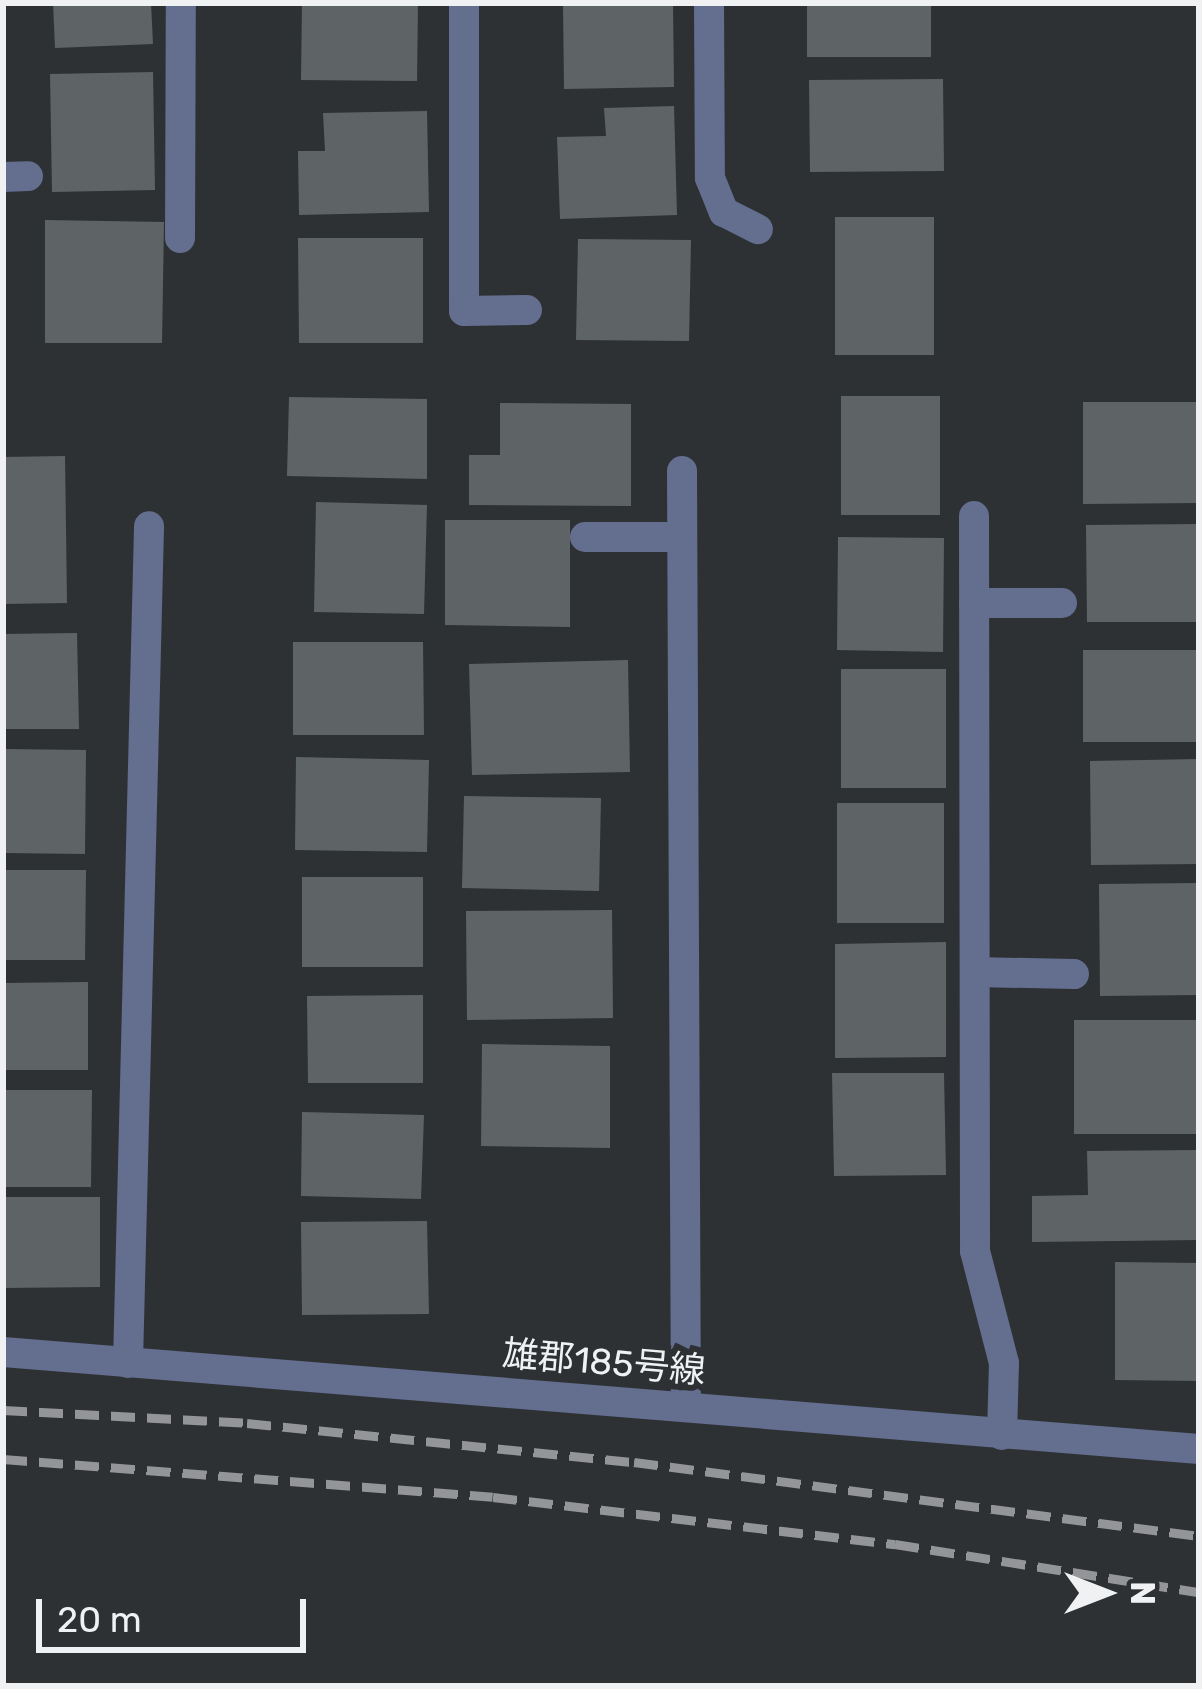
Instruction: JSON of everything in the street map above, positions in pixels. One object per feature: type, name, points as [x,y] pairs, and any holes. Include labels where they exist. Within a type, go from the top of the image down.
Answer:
[{"type":"street","points":[[180,238],[181,3]]},
{"type":"street","points":[[464,3],[464,311],[527,310]]},
{"type":"street","points":[[709,3],[710,178],[724,212],[758,229]]},
{"type":"street","points":[[682,471],[686,1407]]},
{"type":"street","points":[[974,516],[975,1251],[1004,1363],[1002,1435]]},
{"type":"street","points":[[128,1363],[149,526]]},
{"type":"street","points":[[585,537],[682,537]]},
{"type":"street","points":[[974,603],[1062,603]]},
{"type":"street","points":[[975,972],[1074,974]]},
{"type":"street","name":"雄郡185号線","points":[[3,1352],[1199,1449]]},
{"type":"building","points":[[53,3],[151,3],[153,44],[55,48]]},
{"type":"building","points":[[302,3],[418,3],[417,81],[301,80]]},
{"type":"building","points":[[563,3],[673,3],[674,87],[564,89]]},
{"type":"building","points":[[807,3],[931,3],[931,57],[807,57]]},
{"type":"building","points":[[153,72],[155,190],[52,192],[50,74]]},
{"type":"building","points":[[943,79],[944,171],[810,172],[809,80]]},
{"type":"building","points":[[674,106],[677,215],[560,219],[557,137],[606,136],[604,108]]},
{"type":"building","points":[[427,111],[429,212],[299,215],[298,151],[325,151],[323,113]]},
{"type":"building","points":[[835,217],[934,217],[934,355],[835,355]]},
{"type":"building","points":[[45,220],[164,222],[162,343],[45,343]]},
{"type":"building","points":[[298,238],[423,238],[423,343],[299,343]]},
{"type":"building","points":[[578,239],[691,240],[689,341],[576,340]]},
{"type":"building","points":[[841,396],[940,396],[940,515],[841,515]]},
{"type":"building","points":[[289,397],[427,399],[427,479],[287,476]]},
{"type":"building","points":[[1083,402],[1199,402],[1199,503],[1083,504]]},
{"type":"building","points":[[500,403],[631,404],[631,506],[469,505],[469,455],[500,455]]},
{"type":"building","points":[[65,456],[67,603],[3,604],[3,457]]},
{"type":"building","points":[[316,502],[427,505],[424,614],[314,612]]},
{"type":"building","points":[[445,520],[570,520],[570,627],[445,625]]},
{"type":"building","points":[[1199,524],[1199,622],[1087,622],[1086,525]]},
{"type":"building","points":[[838,537],[944,538],[943,652],[837,650]]},
{"type":"building","points":[[77,633],[79,729],[3,729],[3,634]]},
{"type":"building","points":[[293,642],[423,642],[424,735],[293,735]]},
{"type":"building","points":[[1083,650],[1199,650],[1199,742],[1083,742]]},
{"type":"building","points":[[628,660],[630,772],[472,775],[469,664]]},
{"type":"building","points":[[841,669],[946,669],[946,788],[841,788]]},
{"type":"building","points":[[3,749],[86,750],[85,854],[3,853]]},
{"type":"building","points":[[296,757],[429,760],[427,852],[295,850]]},
{"type":"building","points":[[1199,759],[1199,864],[1091,865],[1090,761]]},
{"type":"building","points":[[464,796],[601,798],[599,891],[462,888]]},
{"type":"building","points":[[837,803],[944,803],[944,923],[837,923]]},
{"type":"building","points":[[3,870],[86,870],[85,960],[3,960]]},
{"type":"building","points":[[302,877],[423,877],[423,967],[302,967]]},
{"type":"building","points":[[1199,883],[1199,995],[1100,996],[1099,884]]},
{"type":"building","points":[[612,910],[613,1018],[467,1020],[466,911]]},
{"type":"building","points":[[946,942],[946,1057],[835,1058],[835,944]]},
{"type":"building","points":[[88,982],[88,1070],[3,1070],[3,983]]},
{"type":"building","points":[[423,995],[423,1083],[308,1083],[307,996]]},
{"type":"building","points":[[1074,1020],[1199,1020],[1199,1134],[1074,1134]]},
{"type":"building","points":[[482,1044],[610,1046],[610,1148],[481,1146]]},
{"type":"building","points":[[832,1073],[944,1073],[946,1175],[834,1176]]},
{"type":"building","points":[[3,1090],[92,1090],[91,1187],[3,1187]]},
{"type":"building","points":[[302,1112],[424,1115],[421,1199],[301,1196]]},
{"type":"building","points":[[1199,1150],[1199,1240],[1032,1242],[1032,1196],[1088,1195],[1087,1151]]},
{"type":"building","points":[[3,1197],[100,1197],[100,1287],[3,1288]]},
{"type":"building","points":[[427,1221],[429,1314],[302,1315],[301,1222]]},
{"type":"building","points":[[1115,1262],[1199,1263],[1199,1381],[1115,1380]]},
{"type":"railway","points":[[3,1410],[247,1423],[634,1462],[1199,1536]]},
{"type":"railway","points":[[3,1459],[493,1497],[895,1544],[1199,1592]]}]
